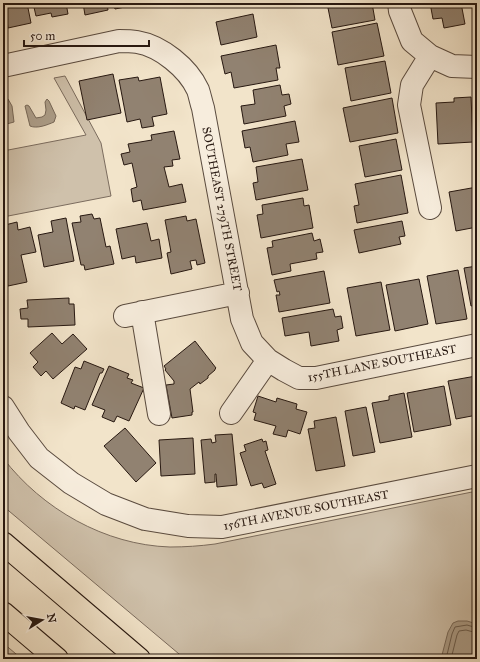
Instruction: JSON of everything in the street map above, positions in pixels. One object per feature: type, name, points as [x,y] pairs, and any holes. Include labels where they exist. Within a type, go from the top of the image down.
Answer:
[{"type":"highway","points":[[3,544],[139,659]]},
{"type":"highway","points":[[3,613],[57,659]]},
{"type":"street","points":[[399,3],[400,11],[412,41],[430,56],[452,66],[477,67]]},
{"type":"street","name":"SOUTHEAST 279TH STREET","points":[[3,66],[118,40],[138,42],[156,48],[172,59],[186,72],[198,90],[203,108],[242,319],[252,343],[268,360]]},
{"type":"street","points":[[430,56],[412,86],[410,105],[430,208]]},
{"type":"street","points":[[159,414],[134,314],[238,293]]},
{"type":"street","name":"155TH LANE SOUTHEAST","points":[[268,360],[299,378],[316,378],[477,345]]},
{"type":"street","points":[[231,414],[268,360]]},
{"type":"street","name":"156TH AVENUE SOUTHEAST","points":[[3,407],[19,432],[39,458],[71,483],[106,504],[145,519],[188,526],[222,527],[477,476]]},
{"type":"shaded area","points":[[65,76],[101,143],[111,196],[3,217],[3,151],[86,135],[54,78]]},
{"type":"shaded area","points":[[3,458],[36,493],[77,521],[122,539],[146,545],[170,547],[215,544],[477,491],[477,659],[185,659],[3,506]]},
{"type":"shaded area","points":[[3,643],[22,659],[3,659]]},
{"type":"water","points":[[8,99],[12,106],[14,122],[3,125],[3,100]]},
{"type":"water","points":[[47,99],[56,116],[54,122],[39,127],[30,126],[25,106],[29,106],[36,118],[42,117],[45,115],[45,102]]},
{"type":"water","points":[[458,621],[467,621],[477,624],[477,659],[442,659],[448,632],[453,623]]},
{"type":"building","points":[[3,3],[27,3],[31,23],[8,28],[6,13],[3,14]]},
{"type":"building","points":[[33,3],[66,3],[68,14],[52,17],[51,13],[36,16]]},
{"type":"building","points":[[83,3],[107,3],[108,10],[85,15]]},
{"type":"building","points":[[113,3],[145,3],[115,9]]},
{"type":"building","points":[[160,3],[175,3],[161,6]]},
{"type":"building","points":[[327,3],[372,3],[375,20],[332,28]]},
{"type":"building","points":[[430,3],[461,3],[465,24],[444,28],[442,18],[433,19]]},
{"type":"building","points":[[253,14],[257,37],[221,45],[216,22]]},
{"type":"building","points":[[377,23],[384,56],[338,65],[332,32]]},
{"type":"building","points":[[276,45],[280,68],[276,68],[278,80],[234,88],[231,72],[225,74],[221,56]]},
{"type":"building","points":[[385,61],[391,93],[351,101],[345,68]]},
{"type":"building","points":[[113,74],[121,113],[87,120],[79,81]]},
{"type":"building","points":[[138,77],[139,81],[160,77],[167,114],[152,117],[154,126],[142,128],[140,119],[127,122],[119,80]]},
{"type":"building","points":[[280,85],[282,95],[289,94],[291,104],[284,106],[286,116],[244,124],[241,106],[255,104],[253,90]]},
{"type":"building","points":[[471,97],[473,142],[438,144],[436,103],[454,102],[454,98]]},
{"type":"building","points":[[392,98],[398,133],[350,142],[343,108]]},
{"type":"building","points":[[295,121],[299,142],[286,144],[288,155],[253,162],[250,147],[245,148],[242,131]]},
{"type":"building","points":[[174,131],[180,159],[172,160],[173,166],[164,167],[169,187],[182,184],[186,202],[143,210],[141,200],[133,202],[131,189],[137,187],[132,163],[124,165],[121,154],[130,152],[128,144],[152,140],[151,135]]},
{"type":"building","points":[[396,139],[402,170],[365,177],[359,146]]},
{"type":"building","points":[[302,159],[308,190],[256,200],[253,183],[258,182],[256,167]]},
{"type":"building","points":[[401,175],[408,213],[357,223],[354,206],[359,205],[355,184]]},
{"type":"building","points":[[477,187],[477,227],[456,231],[449,192]]},
{"type":"building","points":[[303,198],[304,206],[309,205],[313,228],[261,238],[257,215],[263,214],[262,205]]},
{"type":"building","points":[[92,214],[94,219],[100,218],[106,247],[110,246],[114,264],[85,270],[84,265],[81,265],[72,223],[81,222],[80,216]]},
{"type":"building","points":[[186,216],[187,221],[196,219],[205,263],[197,265],[196,260],[190,261],[192,269],[171,274],[167,253],[171,252],[165,220]]},
{"type":"building","points":[[66,218],[74,261],[44,267],[38,235],[53,232],[51,221]]},
{"type":"building","points":[[402,221],[405,236],[399,237],[401,244],[359,253],[354,230]]},
{"type":"building","points":[[17,222],[18,230],[30,227],[36,252],[21,255],[27,282],[8,286],[3,264],[3,232],[6,231],[5,225]]},
{"type":"building","points":[[147,223],[151,241],[159,239],[162,258],[136,263],[135,256],[122,259],[116,229]]},
{"type":"building","points":[[312,233],[314,241],[320,239],[323,252],[316,253],[317,259],[290,264],[291,271],[272,275],[267,248],[273,247],[272,241]]},
{"type":"building","points":[[477,266],[477,305],[471,306],[464,268]]},
{"type":"building","points":[[458,270],[467,319],[436,324],[427,276]]},
{"type":"building","points":[[324,271],[330,303],[279,312],[276,295],[280,295],[279,291],[277,292],[274,280]]},
{"type":"building","points":[[419,279],[428,324],[395,331],[386,285]]},
{"type":"building","points":[[381,282],[390,330],[356,336],[347,288]]},
{"type":"building","points":[[69,298],[69,304],[74,304],[75,325],[28,327],[28,319],[21,319],[20,309],[28,308],[27,300]]},
{"type":"building","points":[[333,309],[335,317],[341,316],[343,328],[337,330],[339,341],[311,346],[309,332],[285,336],[282,318]]},
{"type":"building","points":[[52,333],[62,344],[73,334],[87,349],[53,379],[46,371],[41,376],[33,367],[38,362],[30,353]]},
{"type":"building","points":[[195,341],[216,368],[208,376],[208,378],[200,384],[199,382],[190,389],[193,412],[192,415],[172,418],[166,385],[174,384],[174,381],[165,370],[166,369],[164,366]]},
{"type":"building","points":[[84,361],[104,369],[102,373],[100,373],[85,410],[75,406],[74,409],[61,403],[75,367],[81,369]]},
{"type":"building","points":[[109,366],[129,374],[127,378],[133,380],[131,383],[144,388],[129,421],[117,416],[114,422],[102,417],[105,410],[92,405]]},
{"type":"building","points":[[476,376],[477,415],[456,419],[448,381]]},
{"type":"building","points":[[444,386],[451,425],[414,432],[407,393]]},
{"type":"building","points":[[404,393],[412,437],[380,443],[372,403],[389,400],[389,396]]},
{"type":"building","points":[[258,396],[276,402],[277,398],[297,404],[296,409],[307,412],[300,434],[288,430],[286,437],[273,434],[276,426],[254,420],[256,413],[253,412]]},
{"type":"building","points":[[366,407],[375,452],[353,456],[345,411]]},
{"type":"building","points":[[336,417],[345,466],[316,471],[308,429],[315,428],[314,421]]},
{"type":"building","points":[[125,428],[156,463],[136,482],[104,446]]},
{"type":"building","points":[[232,434],[237,485],[217,487],[216,474],[215,482],[205,483],[201,440],[211,439],[212,443],[216,442],[215,435]]},
{"type":"building","points":[[193,438],[195,474],[161,476],[159,440]]},
{"type":"building","points":[[262,439],[263,442],[266,441],[268,450],[265,451],[276,484],[264,488],[262,483],[251,486],[240,453],[246,451],[244,445]]}]
